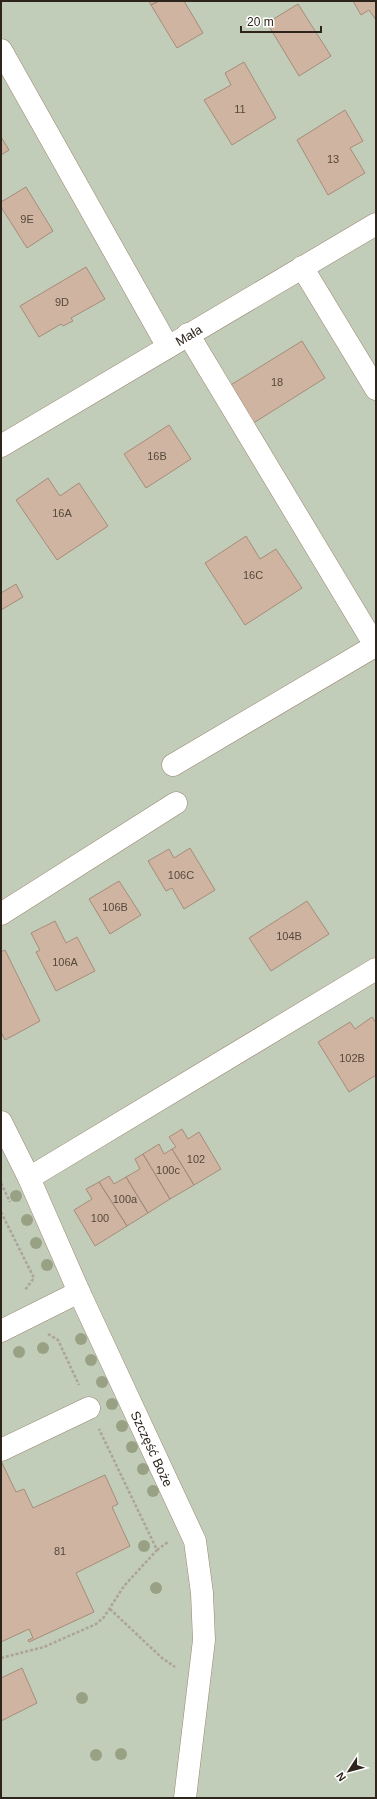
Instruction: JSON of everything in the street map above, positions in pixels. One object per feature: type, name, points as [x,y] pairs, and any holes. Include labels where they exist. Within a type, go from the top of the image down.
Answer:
[{"type":"street","points":[[1,50],[168,347]]},
{"type":"street","name":"Mała","points":[[1,446],[376,224]]},
{"type":"street","points":[[302,267],[376,389]]},
{"type":"street","points":[[173,765],[376,647],[188,334]]},
{"type":"street","points":[[1,914],[176,803]]},
{"type":"street","points":[[29,1178],[376,968]]},
{"type":"street","name":"Szczęść Boże","points":[[1,1122],[29,1178],[79,1292],[195,1541],[202,1593],[204,1640],[185,1798]]},
{"type":"street","points":[[1,1331],[79,1292]]},
{"type":"street","points":[[1,1450],[89,1408]]},
{"type":"path","points":[[89,1408],[157,1550]]},
{"type":"path","points":[[1,1658],[44,1647],[96,1624],[110,1609],[124,1586],[157,1550],[169,1542]]},
{"type":"path","points":[[110,1609],[162,1658],[178,1670]]},
{"type":"green space","points":[[1,1],[376,1],[376,1798],[1,1798]]},
{"type":"building","points":[[149,1],[159,1],[151,5]]},
{"type":"building","points":[[159,1],[184,1],[203,33],[177,48],[151,5]]},
{"type":"building","points":[[353,1],[376,1],[376,20],[369,10],[361,15]]},
{"type":"building","points":[[298,4],[331,56],[299,76],[267,23]]},
{"type":"building","points":[[244,62],[276,118],[232,145],[204,100],[231,85],[225,73]]},
{"type":"building","points":[[345,110],[363,141],[350,148],[365,173],[328,195],[297,140]]},
{"type":"building","points":[[1,137],[9,150],[1,155]]},
{"type":"building","points":[[26,187],[53,231],[27,248],[1,207],[1,202]]},
{"type":"building","points":[[86,267],[105,299],[71,318],[73,321],[63,326],[61,324],[39,337],[20,306]]},
{"type":"building","points":[[302,341],[325,378],[252,424],[229,386]]},
{"type":"building","points":[[169,425],[191,459],[146,488],[124,454]]},
{"type":"building","points":[[48,478],[60,496],[79,483],[108,526],[57,560],[16,500]]},
{"type":"building","points":[[246,536],[260,559],[276,549],[302,588],[245,625],[205,563]]},
{"type":"building","points":[[16,584],[23,597],[1,610],[1,593]]},
{"type":"building","points":[[190,848],[215,890],[184,909],[172,888],[166,891],[148,861],[169,849],[174,858]]},
{"type":"building","points":[[119,881],[141,915],[110,934],[89,899]]},
{"type":"building","points":[[307,901],[329,934],[271,971],[249,938]]},
{"type":"building","points":[[55,921],[66,943],[77,937],[95,971],[56,991],[36,952],[40,950],[31,933]]},
{"type":"building","points":[[5,950],[40,1021],[5,1040],[1,1032],[1,952]]},
{"type":"building","points":[[372,1017],[376,1023],[376,1075],[349,1092],[318,1042],[350,1022],[355,1029]]},
{"type":"building","points":[[182,1129],[188,1139],[199,1132],[221,1169],[194,1185],[172,1149],[176,1147],[169,1137]]},
{"type":"building","points":[[159,1144],[164,1154],[172,1149],[194,1185],[170,1199],[143,1154]]},
{"type":"building","points":[[143,1154],[170,1199],[148,1213],[126,1177],[140,1169],[135,1159]]},
{"type":"building","points":[[109,1176],[114,1184],[126,1177],[148,1213],[127,1226],[99,1182]]},
{"type":"building","points":[[99,1182],[127,1226],[95,1246],[74,1210],[92,1199],[86,1189]]},
{"type":"building","points":[[2,1463],[16,1492],[24,1489],[33,1508],[105,1475],[118,1504],[112,1507],[130,1546],[76,1573],[94,1612],[29,1642],[28,1640],[33,1638],[29,1629],[1,1642]]},
{"type":"building","points":[[22,1668],[37,1703],[1,1721],[1,1678]]}]
